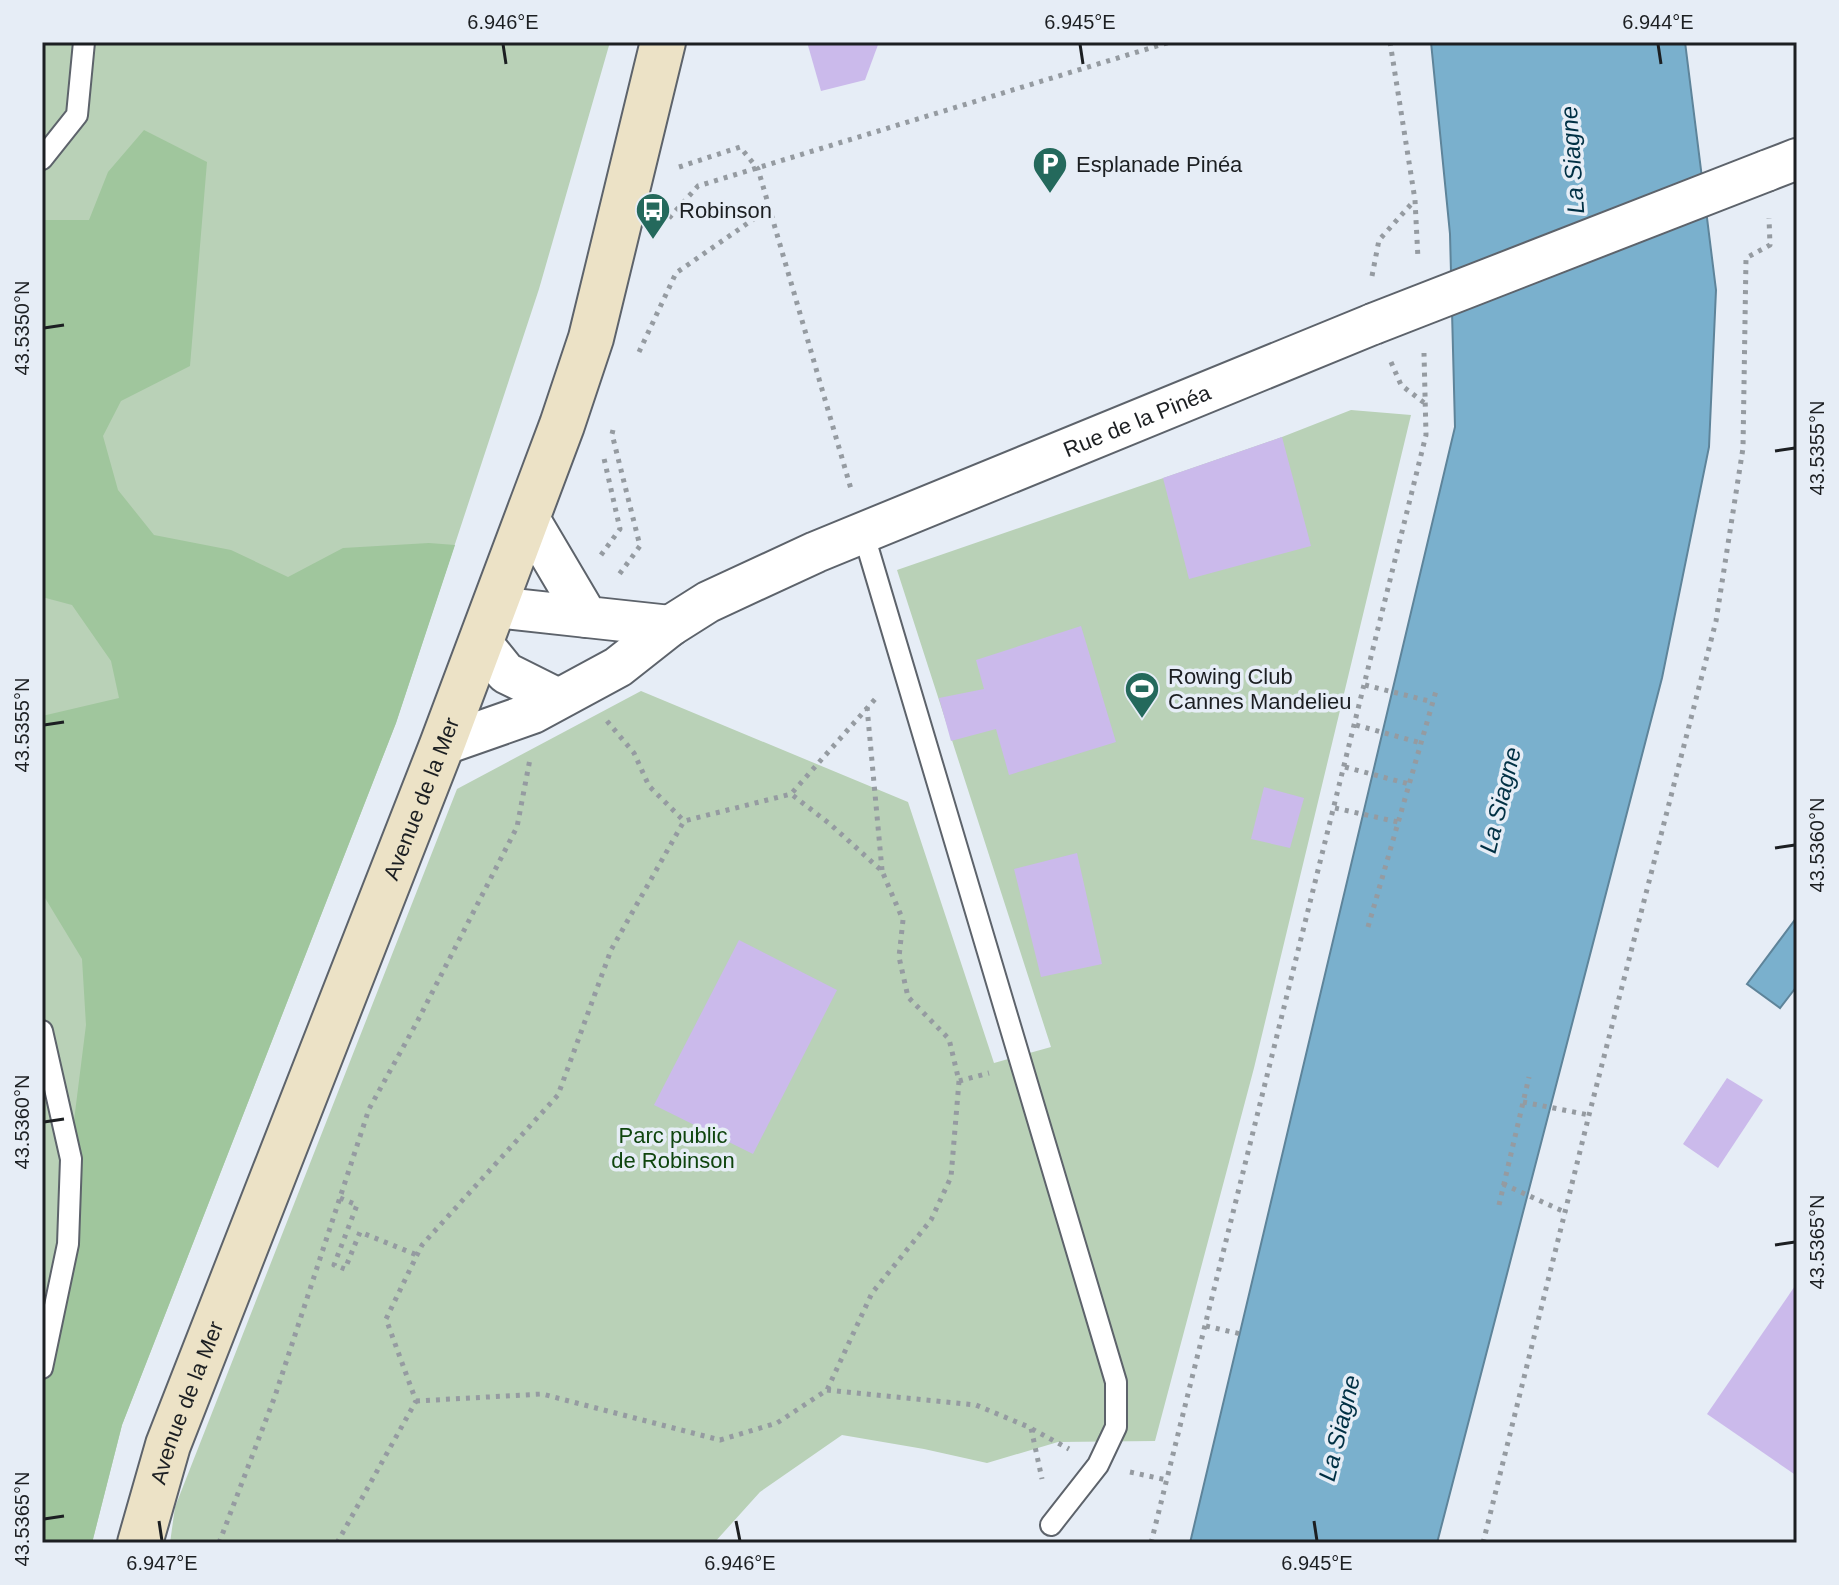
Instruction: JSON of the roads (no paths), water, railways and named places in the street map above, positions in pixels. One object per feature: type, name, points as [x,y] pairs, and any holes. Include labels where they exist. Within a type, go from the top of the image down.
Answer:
[{"type":"main road","name":"Avenue de la Mer","points":[[140,1543],[168,1445],[442,745],[591,338],[663,42]]},
{"type":"street","name":"Rue de la Pinéa","points":[[442,745],[533,713],[618,667],[670,626],[708,602],[863,532],[1373,324],[1781,165]]},
{"type":"street","points":[[528,517],[587,617]]},
{"type":"street","points":[[568,692],[506,673],[488,624],[587,617],[670,626]]},
{"type":"lane","points":[[42,159],[77,115],[84,42]]},
{"type":"lane","points":[[863,532],[1116,1382],[1116,1427],[1098,1465],[1051,1525]]},
{"type":"lane","points":[[42,1031],[71,1159],[68,1244],[42,1368]]},
{"type":"water","name":"La Siagne","points":[[1431,42],[1685,42],[1716,290],[1709,447],[1662,678],[1437,1543],[1190,1543],[1455,427],[1450,234]]},
{"type":"water","points":[[1797,917],[1797,986],[1780,1008],[1747,984]]},
{"type":"place","name":"Esplanade Pinéa","points":[[1050,195]]},
{"type":"place","name":"Robinson","points":[[653,241]]},
{"type":"place","name":"Rowing Club Cannes Mandelieu","points":[[1142,720]]},
{"type":"park label","name":"Parc public de Robinson","points":[[673,1148]]}]
